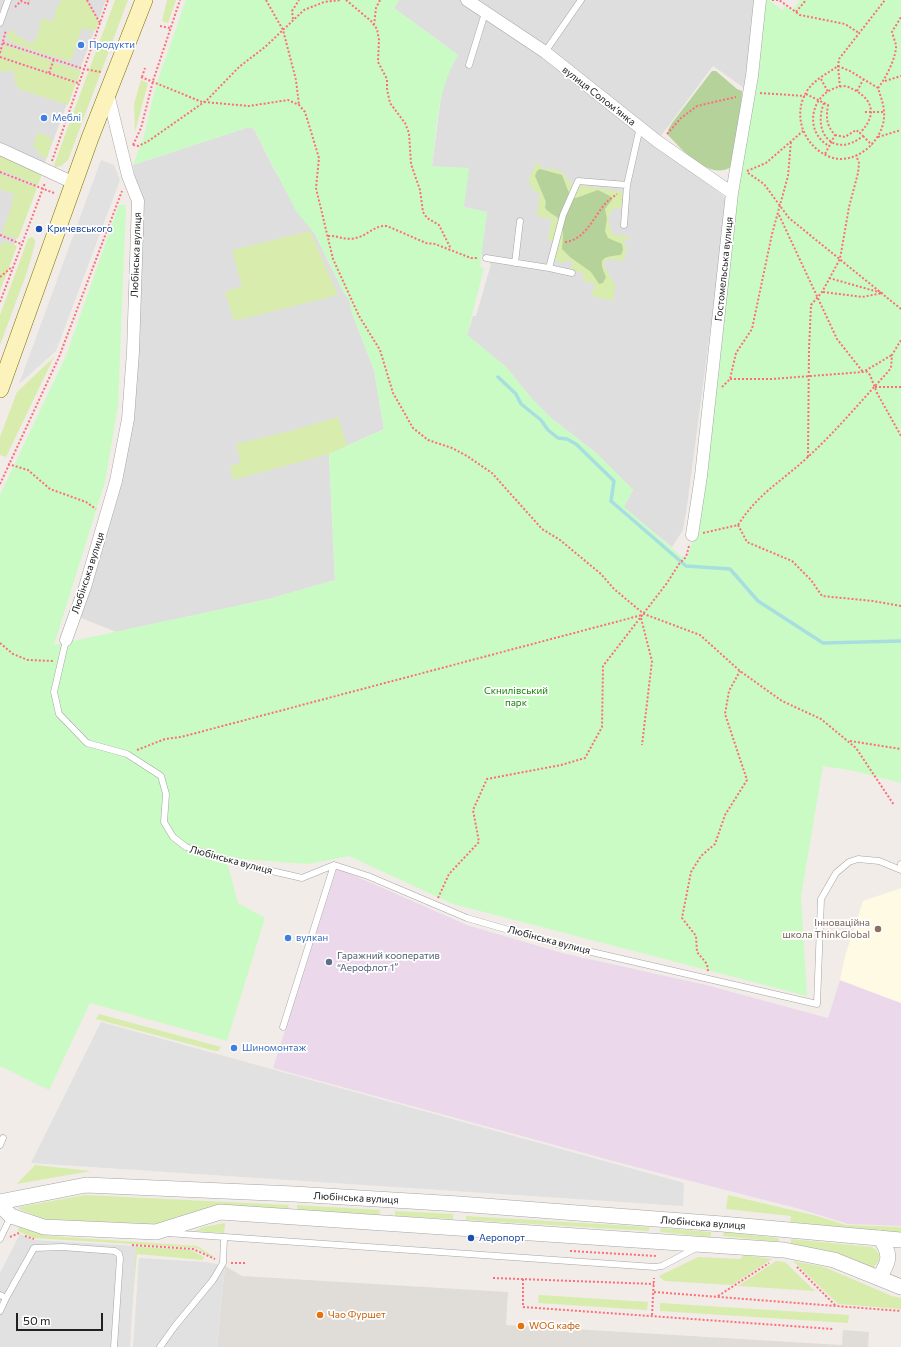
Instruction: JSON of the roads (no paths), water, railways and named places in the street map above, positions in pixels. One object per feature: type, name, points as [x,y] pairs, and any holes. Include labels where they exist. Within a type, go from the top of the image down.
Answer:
[{"type":"main road","points":[[0,389],[74,183],[144,0]]},
{"type":"street","name":"вулиця Соломʼянка","points":[[467,0],[545,52],[640,127],[732,193]]},
{"type":"street","name":"Гостомельська вулиця","points":[[692,535],[701,476],[732,193],[740,173],[749,93],[764,1]]},
{"type":"street","name":"Любінська вулиця","points":[[66,640],[84,587],[116,481],[128,419],[133,352],[138,201],[127,171],[108,94]]},
{"type":"street","points":[[0,149],[48,173],[74,183]]},
{"type":"street","name":"Любінська вулиця","points":[[0,1202],[86,1185],[294,1194],[459,1204],[722,1224],[901,1240]]},
{"type":"street","points":[[0,1205],[11,1216],[44,1227],[156,1232],[220,1212],[784,1250],[834,1260],[901,1287]]},
{"type":"street","points":[[879,1278],[888,1265],[889,1257],[886,1247],[880,1238]]},
{"type":"lane","points":[[0,23],[8,0]]},
{"type":"lane","points":[[545,52],[581,0]]},
{"type":"lane","points":[[469,65],[485,13]]},
{"type":"lane","points":[[624,225],[627,185],[640,127]]},
{"type":"lane","points":[[549,268],[563,215],[578,181],[627,185]]},
{"type":"lane","points":[[515,263],[520,221]]},
{"type":"lane","points":[[486,258],[572,273]]},
{"type":"lane","name":"Любінська вулиця","points":[[66,640],[54,692],[59,714],[87,743],[127,754],[161,776],[166,794],[164,822],[173,837],[186,848],[237,863],[302,878],[334,865],[368,876],[467,918],[557,944],[817,1004],[821,899],[836,873],[848,862],[858,859],[879,861],[901,870]]},
{"type":"lane","points":[[901,864],[901,870]]},
{"type":"lane","points":[[282,1027],[334,865]]},
{"type":"lane","points":[[0,1145],[3,1138]]},
{"type":"lane","points":[[0,1239],[11,1216]]},
{"type":"lane","points":[[156,1232],[224,1238],[655,1267],[662,1266],[701,1245]]},
{"type":"lane","points":[[160,1347],[175,1326],[213,1280],[223,1262],[224,1238]]},
{"type":"lane","points":[[0,1311],[3,1296],[34,1248],[62,1247],[115,1251],[119,1254],[120,1258],[114,1347]]},
{"type":"waterway","points":[[498,377],[516,394],[521,404],[541,420],[548,430],[558,438],[567,439],[576,444],[614,481],[611,501],[686,566],[730,569],[758,601],[823,643],[901,641]]},
{"type":"place","name":"Продукти","points":[[81,45]]},
{"type":"place","name":"Меблі","points":[[44,118]]},
{"type":"place","name":"Кричевського","points":[[39,229]]},
{"type":"place","name":"Інноваційна школа ThinkGlobal","points":[[878,929]]},
{"type":"place","name":"вулкан","points":[[288,938]]},
{"type":"place","name":"Гаражний кооператив “Аерофлот 1”","points":[[329,962]]},
{"type":"place","name":"Шиномонтаж","points":[[234,1048]]},
{"type":"place","name":"Аеропорт","points":[[471,1238]]},
{"type":"place","name":"Чао Фуршет","points":[[320,1315]]},
{"type":"place","name":"WOG кафе","points":[[521,1326]]},
{"type":"park label","name":"Скнилівський парк","points":[[516,696]]}]
